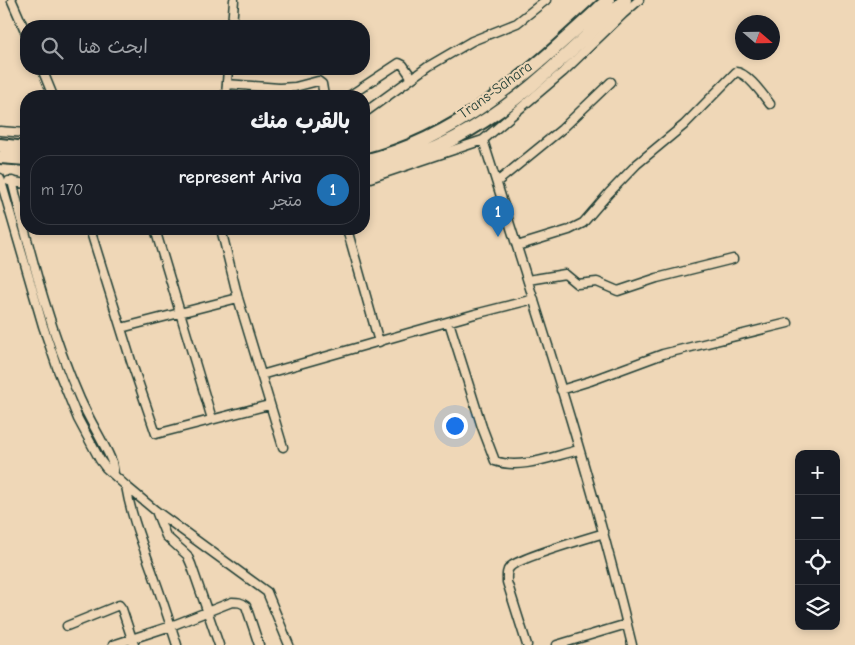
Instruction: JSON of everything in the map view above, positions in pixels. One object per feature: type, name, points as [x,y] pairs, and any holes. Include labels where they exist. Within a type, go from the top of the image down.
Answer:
[{"type":"highway","name":"Trans-Sahara","points":[[370,159],[425,140],[481,108],[518,81],[608,0]]},
{"type":"highway","name":"Trans-Sahara","points":[[370,170],[432,149],[457,137],[516,99],[625,0]]},
{"type":"highway","points":[[0,145],[20,147]]},
{"type":"highway","points":[[0,157],[20,159]]},
{"type":"street","points":[[232,20],[234,0]]},
{"type":"street","points":[[370,109],[429,66],[472,41],[517,23],[546,0]]},
{"type":"street","points":[[370,178],[483,140],[563,72],[622,14],[639,0]]},
{"type":"street","points":[[12,1],[20,20]]},
{"type":"street","points":[[359,90],[399,63],[403,65],[412,78]]},
{"type":"street","points":[[517,246],[569,230],[583,223],[609,192],[637,164],[684,125],[736,72],[742,73],[749,79],[770,104]]},
{"type":"street","points":[[44,75],[51,90]]},
{"type":"street","points":[[226,90],[228,75]]},
{"type":"street","points":[[227,84],[279,88],[295,87],[318,81],[322,84],[323,90]]},
{"type":"street","points":[[497,182],[562,129],[611,82]]},
{"type":"street","points":[[0,131],[20,133]]},
{"type":"street","points":[[483,140],[534,299],[604,533],[632,645]]},
{"type":"street","points":[[0,178],[20,183]]},
{"type":"street","points":[[0,178],[52,325],[81,400],[112,462],[114,474]]},
{"type":"street","points":[[12,181],[20,219]]},
{"type":"street","points":[[23,235],[44,328],[58,370],[78,418],[100,460],[106,468],[156,511],[268,592],[289,645]]},
{"type":"street","points":[[92,235],[156,434],[269,405]]},
{"type":"street","points":[[157,235],[212,419]]},
{"type":"street","points":[[222,235],[269,405],[283,447]]},
{"type":"street","points":[[349,235],[379,342]]},
{"type":"street","points":[[528,280],[565,274],[577,284],[597,282],[618,291],[657,278],[733,259]]},
{"type":"street","points":[[122,328],[238,298]]},
{"type":"street","points":[[261,375],[534,299]]},
{"type":"street","points":[[449,322],[482,427],[495,461],[503,464],[522,464],[579,450]]},
{"type":"street","points":[[561,390],[663,354],[788,323]]},
{"type":"street","points":[[44,328],[52,325]]},
{"type":"street","points":[[126,486],[136,530],[177,645]]},
{"type":"street","points":[[156,511],[166,536],[187,555],[219,645]]},
{"type":"street","points":[[527,645],[507,582],[510,567],[513,564],[604,533]]},
{"type":"street","points":[[113,645],[133,642],[232,602],[237,602],[246,606],[259,645]]},
{"type":"street","points":[[67,626],[119,605],[133,642]]},
{"type":"street","points":[[557,645],[627,624]]},
{"type":"place","name":"represent Ariva","points":[[498,237]]}]
